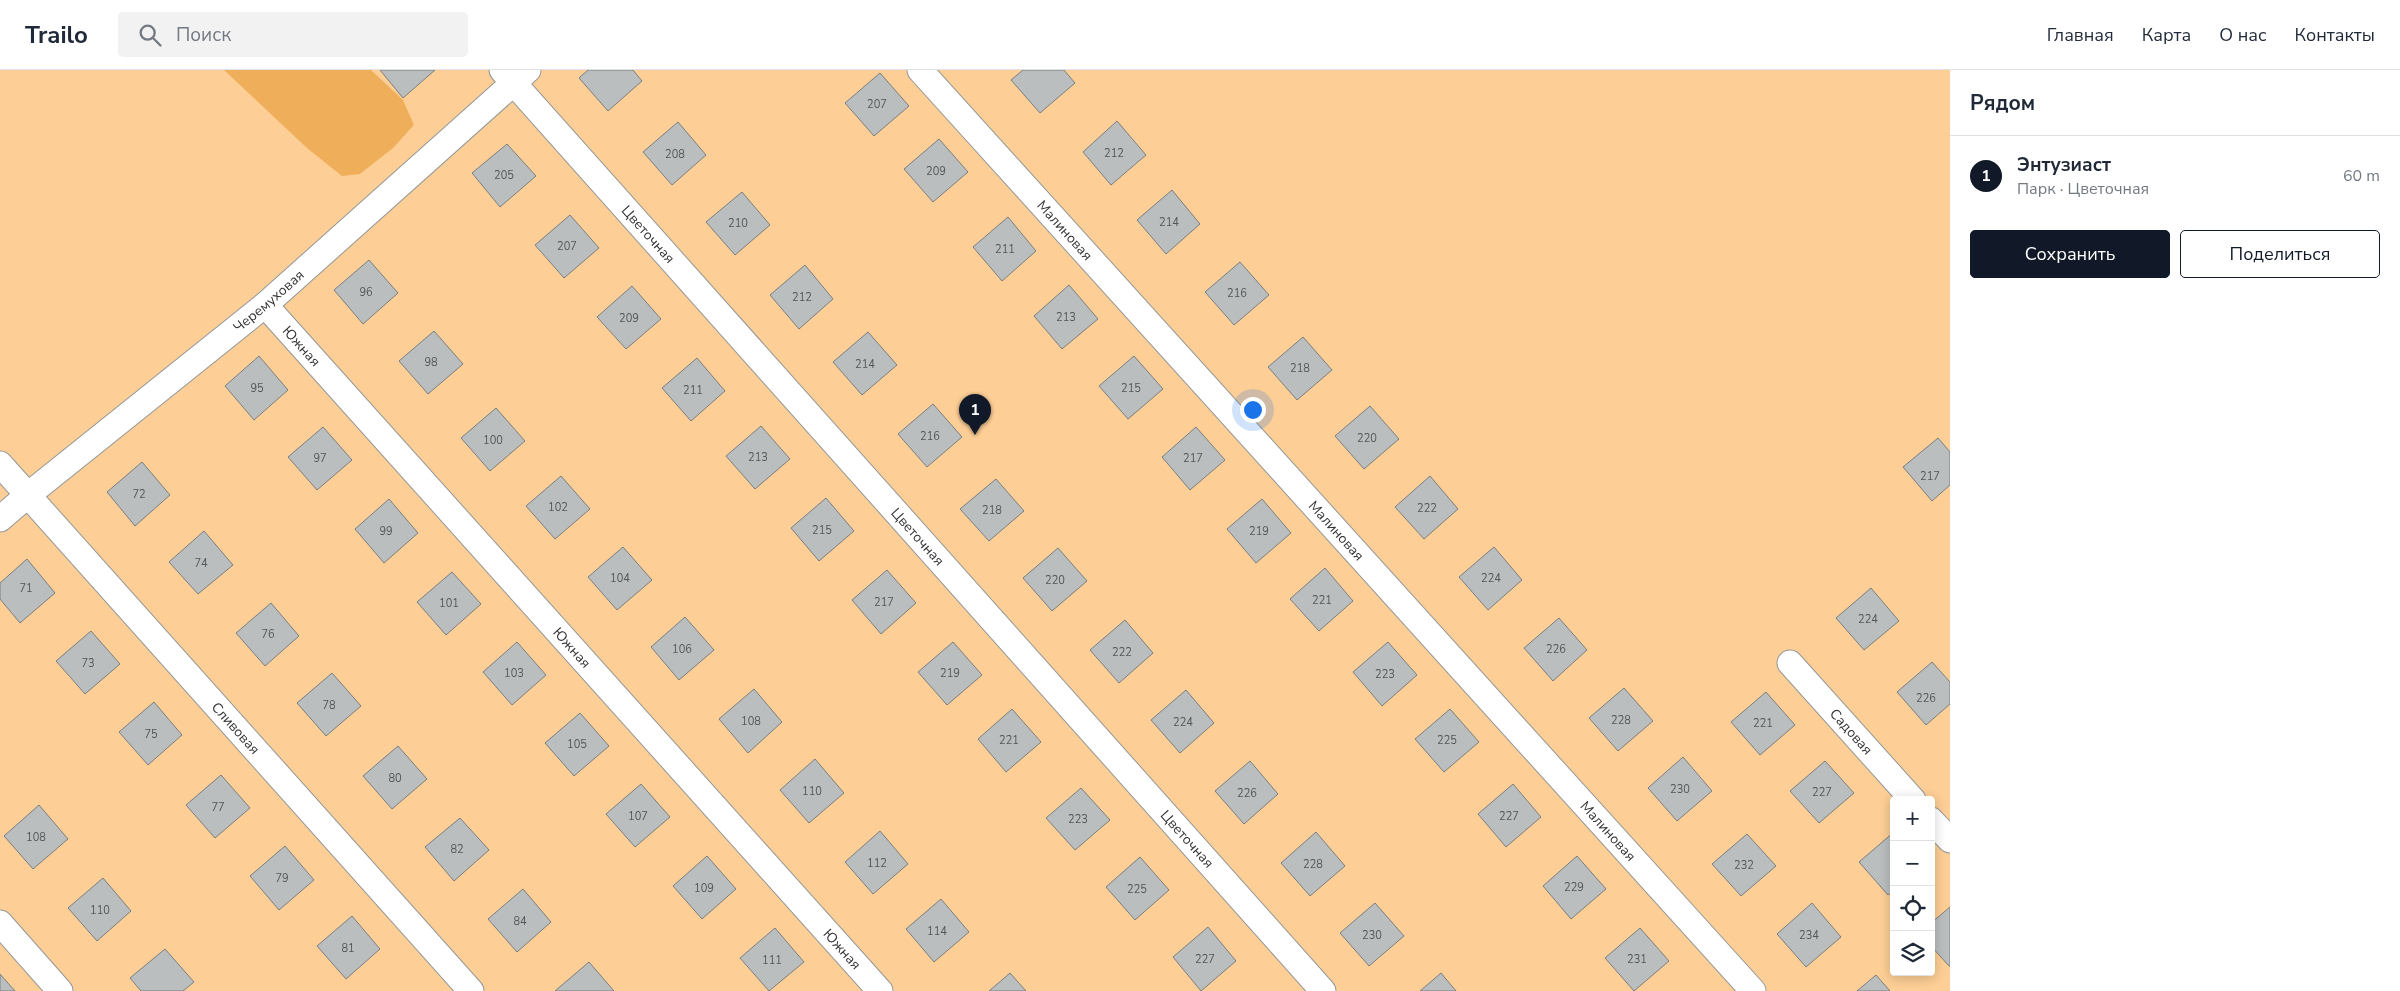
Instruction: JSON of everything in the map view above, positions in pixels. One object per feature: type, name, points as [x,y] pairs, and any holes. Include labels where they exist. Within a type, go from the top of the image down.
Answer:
[{"type":"street","name":"Малиновая","points":[[920,70],[1753,991]]},
{"type":"street","name":"Черемуховая","points":[[0,519],[265,305],[514,74]]},
{"type":"street","name":"Цветочная","points":[[514,74],[1323,991]]},
{"type":"street","name":"Южная","points":[[265,305],[880,991]]},
{"type":"street","name":"Сливовая","points":[[0,464],[471,991]]},
{"type":"street","name":"Садовая","points":[[1790,663],[1909,796]]},
{"type":"street","points":[[1935,824],[1950,840]]},
{"type":"street","points":[[0,923],[60,991]]},
{"type":"shaded area","points":[[0,70],[1950,70],[1950,991],[13,991],[0,977]]},
{"type":"shaded area","points":[[224,70],[371,70],[403,100],[414,125],[393,148],[360,174],[342,176],[307,148]]},
{"type":"building","points":[[380,70],[435,70],[403,98]]},
{"type":"building","points":[[588,70],[633,70],[642,81],[608,111],[579,78]]},
{"type":"building","points":[[1023,70],[1064,70],[1075,83],[1040,113],[1011,80]]},
{"type":"building","points":[[880,73],[909,106],[874,136],[845,103]]},
{"type":"building","points":[[1117,121],[1146,155],[1111,185],[1083,152]]},
{"type":"building","points":[[678,122],[706,155],[672,185],[643,152]]},
{"type":"building","points":[[939,139],[968,172],[933,202],[904,169]]},
{"type":"building","points":[[507,144],[536,176],[500,207],[472,173]]},
{"type":"building","points":[[1172,190],[1200,224],[1166,254],[1137,220]]},
{"type":"building","points":[[742,192],[770,225],[735,255],[706,222]]},
{"type":"building","points":[[570,215],[599,248],[564,278],[535,245]]},
{"type":"building","points":[[1008,217],[1036,251],[1002,281],[973,247]]},
{"type":"building","points":[[369,260],[398,293],[363,324],[334,290]]},
{"type":"building","points":[[1240,262],[1269,295],[1234,325],[1205,292]]},
{"type":"building","points":[[805,265],[833,299],[799,329],[770,295]]},
{"type":"building","points":[[1069,285],[1098,319],[1062,349],[1034,316]]},
{"type":"building","points":[[632,286],[661,319],[626,349],[597,317]]},
{"type":"building","points":[[434,331],[463,364],[428,394],[399,361]]},
{"type":"building","points":[[868,332],[897,365],[862,395],[833,362]]},
{"type":"building","points":[[1303,337],[1332,370],[1297,400],[1268,367]]},
{"type":"building","points":[[259,356],[288,390],[254,420],[225,386]]},
{"type":"building","points":[[1134,356],[1163,389],[1128,419],[1099,386]]},
{"type":"building","points":[[697,358],[725,391],[691,421],[662,388]]},
{"type":"building","points":[[933,404],[962,437],[927,467],[898,434]]},
{"type":"building","points":[[1370,406],[1399,439],[1364,469],[1335,436]]},
{"type":"building","points":[[496,408],[525,441],[490,471],[461,438]]},
{"type":"building","points":[[761,426],[790,459],[755,489],[726,456]]},
{"type":"building","points":[[323,427],[352,460],[317,490],[288,457]]},
{"type":"building","points":[[1196,427],[1225,460],[1190,490],[1162,457]]},
{"type":"building","points":[[1938,438],[1950,452],[1950,485],[1932,501],[1903,467]]},
{"type":"building","points":[[142,462],[170,495],[135,526],[107,492]]},
{"type":"building","points":[[561,476],[590,509],[555,539],[526,506]]},
{"type":"building","points":[[1430,476],[1458,509],[1424,539],[1395,507]]},
{"type":"building","points":[[996,479],[1024,511],[989,541],[960,509]]},
{"type":"building","points":[[826,498],[854,531],[819,561],[791,528]]},
{"type":"building","points":[[389,499],[418,533],[384,563],[355,529]]},
{"type":"building","points":[[1262,499],[1291,533],[1256,563],[1227,529]]},
{"type":"building","points":[[204,531],[233,565],[198,594],[169,562]]},
{"type":"building","points":[[623,547],[652,580],[617,610],[588,577]]},
{"type":"building","points":[[1494,547],[1522,580],[1488,610],[1459,577]]},
{"type":"building","points":[[1058,548],[1087,581],[1052,611],[1023,578]]},
{"type":"building","points":[[27,559],[55,593],[20,623],[0,599],[0,583]]},
{"type":"building","points":[[1325,568],[1353,601],[1319,631],[1290,599]]},
{"type":"building","points":[[887,570],[916,603],[881,634],[852,600]]},
{"type":"building","points":[[452,572],[481,604],[446,635],[417,602]]},
{"type":"building","points":[[1871,588],[1899,621],[1864,650],[1836,618]]},
{"type":"building","points":[[271,603],[299,636],[265,666],[236,633]]},
{"type":"building","points":[[685,617],[714,650],[679,680],[651,647]]},
{"type":"building","points":[[1559,618],[1587,650],[1553,681],[1524,648]]},
{"type":"building","points":[[1125,620],[1153,653],[1119,683],[1090,650]]},
{"type":"building","points":[[91,631],[120,664],[85,694],[56,661]]},
{"type":"building","points":[[517,642],[546,675],[512,705],[483,672]]},
{"type":"building","points":[[953,642],[982,675],[947,705],[918,672]]},
{"type":"building","points":[[1388,642],[1417,675],[1382,706],[1353,672]]},
{"type":"building","points":[[1932,662],[1950,682],[1950,704],[1926,725],[1897,692]]},
{"type":"building","points":[[332,673],[361,706],[326,736],[297,703]]},
{"type":"building","points":[[1624,688],[1653,721],[1618,751],[1589,718]]},
{"type":"building","points":[[754,689],[782,722],[748,753],[719,719]]},
{"type":"building","points":[[1186,690],[1214,723],[1180,753],[1151,720]]},
{"type":"building","points":[[1766,692],[1795,725],[1760,755],[1731,722]]},
{"type":"building","points":[[154,702],[182,735],[148,765],[119,732]]},
{"type":"building","points":[[1012,709],[1041,742],[1006,772],[978,739]]},
{"type":"building","points":[[1450,709],[1479,742],[1444,772],[1415,739]]},
{"type":"building","points":[[580,713],[609,746],[574,776],[545,743]]},
{"type":"building","points":[[398,746],[427,779],[392,809],[363,776]]},
{"type":"building","points":[[1683,757],[1712,791],[1677,821],[1648,788]]},
{"type":"building","points":[[815,759],[844,793],[809,823],[780,790]]},
{"type":"building","points":[[1250,761],[1278,794],[1244,824],[1215,791]]},
{"type":"building","points":[[1825,761],[1854,793],[1819,823],[1790,791]]},
{"type":"building","points":[[221,775],[250,808],[215,838],[186,805]]},
{"type":"building","points":[[641,784],[670,817],[635,847],[606,814]]},
{"type":"building","points":[[1513,784],[1541,817],[1506,847],[1478,814]]},
{"type":"building","points":[[1081,788],[1110,820],[1075,850],[1046,818]]},
{"type":"building","points":[[39,805],[68,839],[33,869],[4,836]]},
{"type":"building","points":[[460,818],[489,850],[454,881],[425,847]]},
{"type":"building","points":[[880,831],[908,864],[873,894],[845,862]]},
{"type":"building","points":[[1316,832],[1345,866],[1310,896],[1281,863]]},
{"type":"building","points":[[1747,834],[1776,866],[1741,896],[1712,864]]},
{"type":"building","points":[[1890,835],[1890,893],[1888,895],[1859,862]]},
{"type":"building","points":[[285,846],[314,880],[279,910],[250,876]]},
{"type":"building","points":[[707,856],[736,889],[702,919],[673,886]]},
{"type":"building","points":[[1577,856],[1606,889],[1571,919],[1543,886]]},
{"type":"building","points":[[1140,857],[1169,890],[1135,920],[1106,887]]},
{"type":"building","points":[[103,878],[131,911],[97,941],[68,908]]},
{"type":"building","points":[[523,889],[551,922],[517,952],[488,919]]},
{"type":"building","points":[[941,899],[969,932],[934,962],[906,929]]},
{"type":"building","points":[[1375,903],[1404,936],[1369,966],[1340,933]]},
{"type":"building","points":[[1812,903],[1841,937],[1806,967],[1777,934]]},
{"type":"building","points":[[1950,907],[1950,966],[1935,950],[1935,920]]},
{"type":"building","points":[[352,916],[380,949],[346,979],[317,946]]},
{"type":"building","points":[[1208,927],[1236,961],[1201,991],[1173,957]]},
{"type":"building","points":[[775,928],[804,962],[769,991],[740,958]]},
{"type":"building","points":[[1640,928],[1669,961],[1634,991],[1605,958]]},
{"type":"building","points":[[165,949],[194,982],[183,991],[141,991],[130,978]]},
{"type":"building","points":[[589,962],[614,991],[555,991]]},
{"type":"building","points":[[1010,973],[1026,991],[989,991]]},
{"type":"building","points":[[1441,973],[1456,991],[1420,991]]},
{"type":"building","points":[[0,974],[15,991],[0,991]]},
{"type":"building","points":[[1876,975],[1890,991],[1857,991]]},
{"type":"place","name":"Энтузиаст","points":[[975,435]]}]
